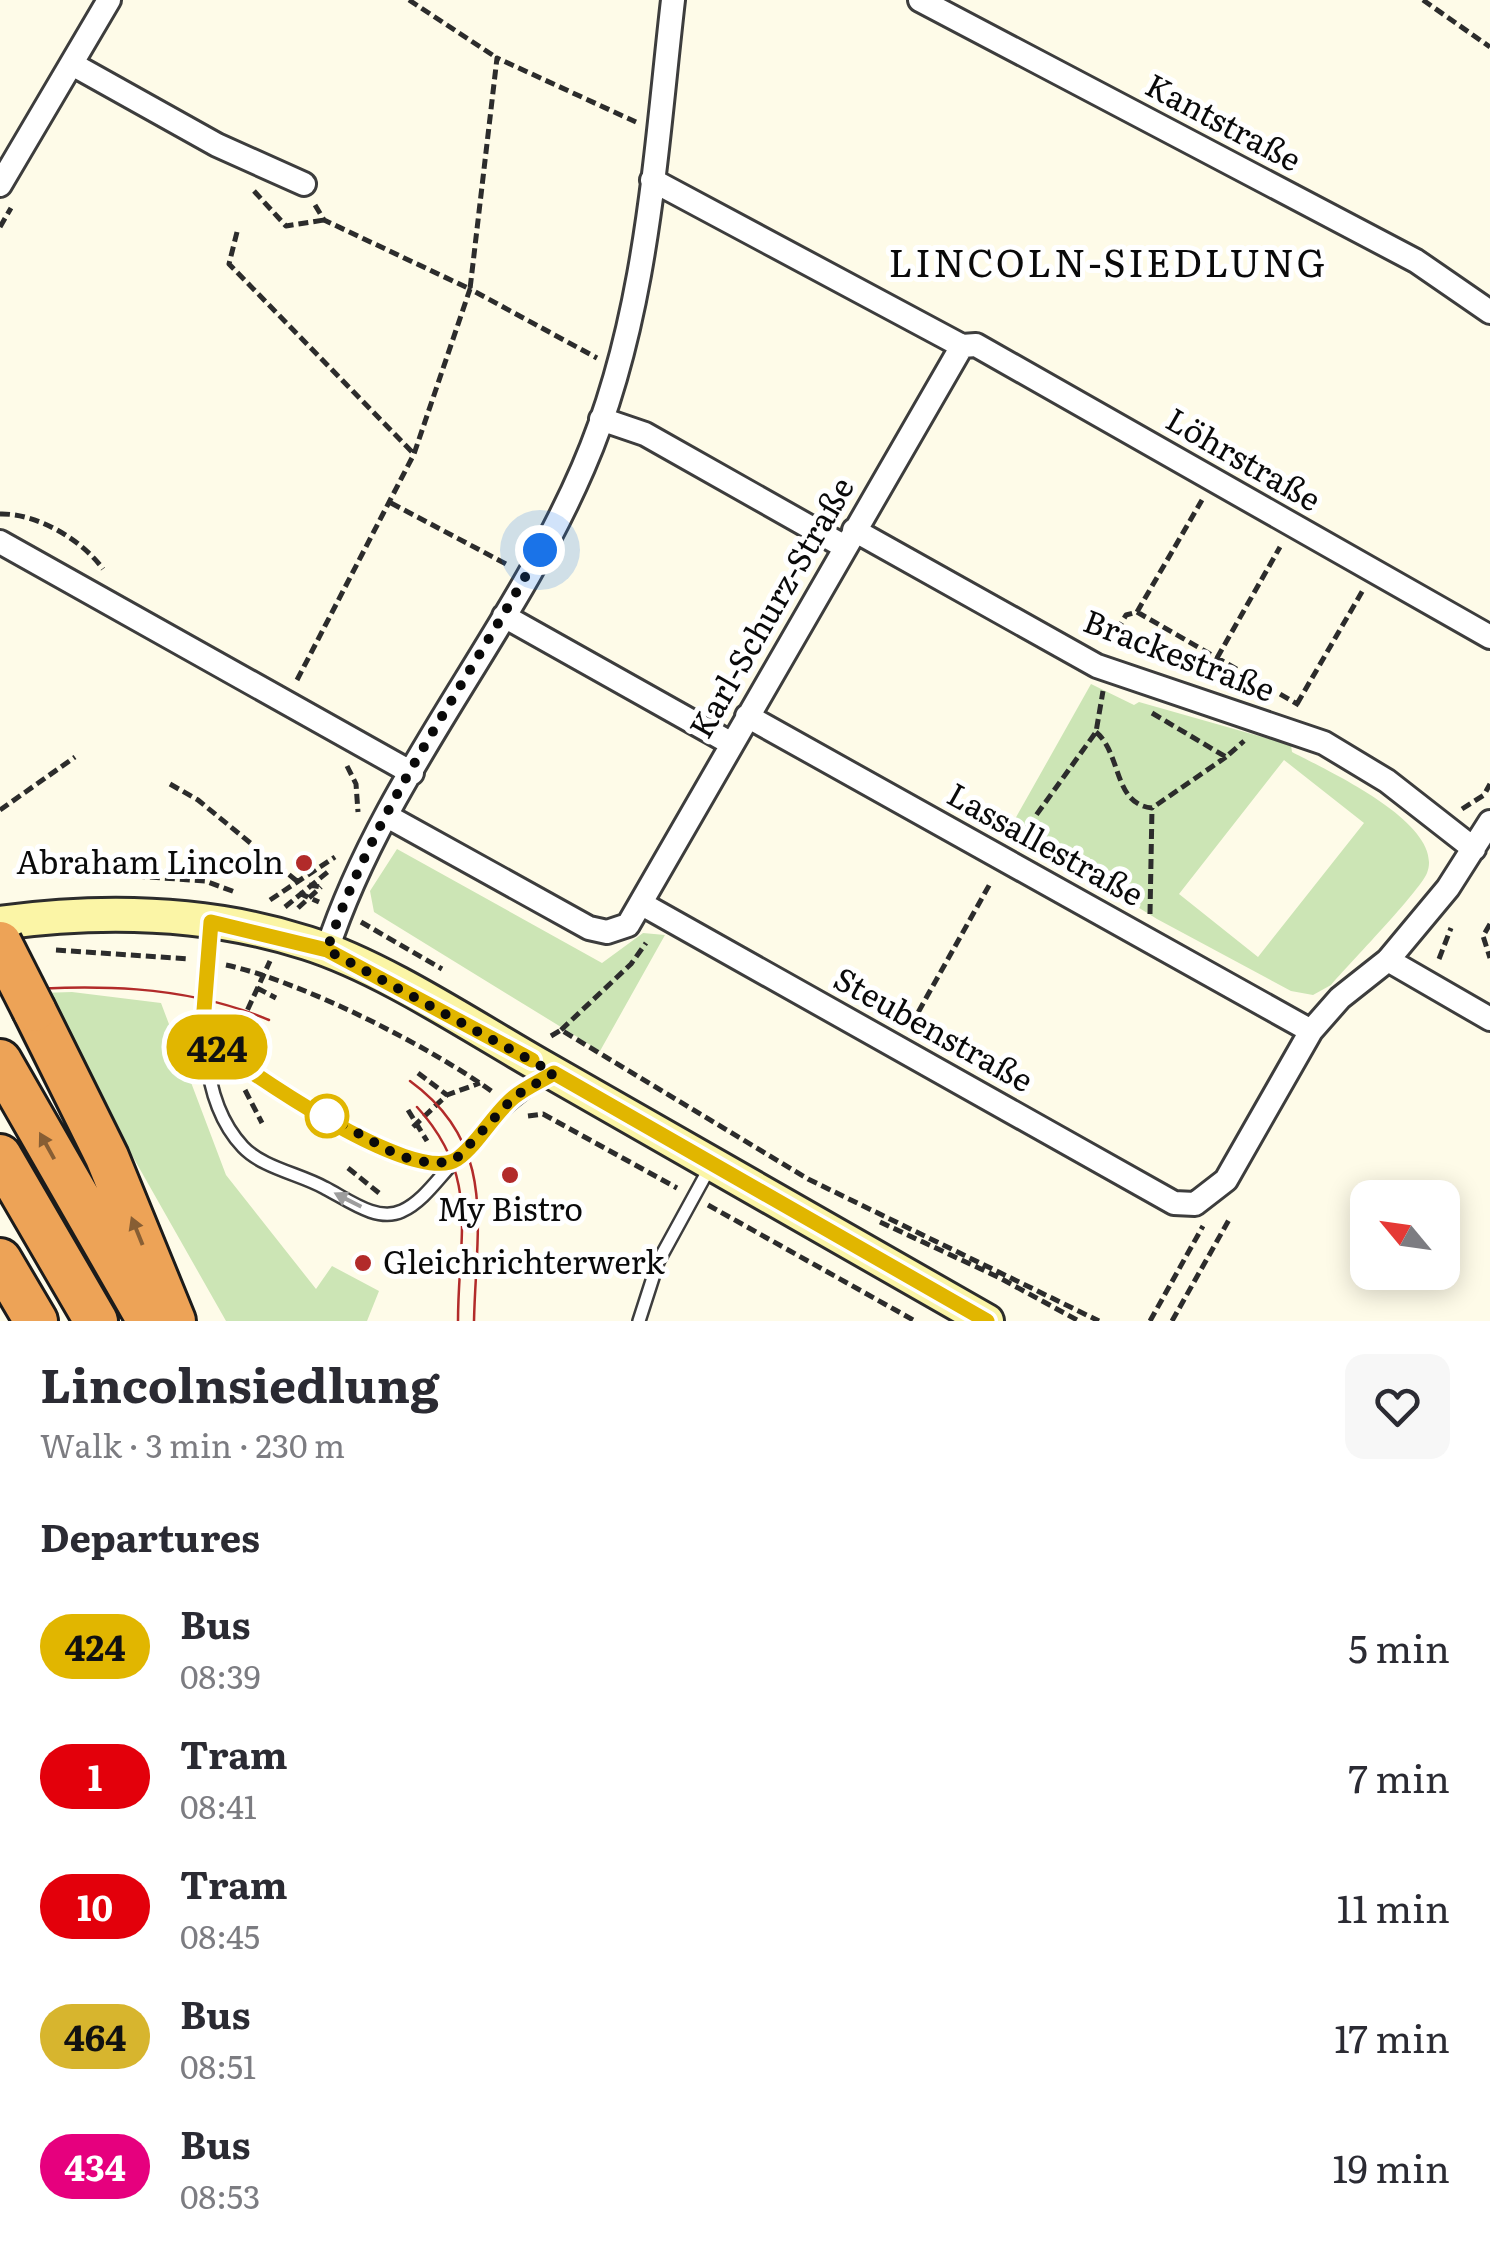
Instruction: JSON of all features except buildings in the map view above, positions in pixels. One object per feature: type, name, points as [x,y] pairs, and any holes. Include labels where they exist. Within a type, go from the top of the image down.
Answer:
[{"type":"highway","points":[[0,943],[106,1157],[174,1321]]},
{"type":"highway","points":[[0,1061],[149,1321]]},
{"type":"highway","points":[[0,1156],[96,1321]]},
{"type":"highway","points":[[0,1260],[36,1321]]},
{"type":"main road","points":[[0,923],[67,914],[138,914],[211,922],[327,950],[561,1060],[712,1164],[988,1321]]},
{"type":"street","points":[[0,186],[109,0]]},
{"type":"street","points":[[327,950],[340,912],[386,816],[526,576],[576,482],[601,419],[640,275],[672,0]]},
{"type":"street","name":"Kantstraße","points":[[920,0],[1416,261],[1490,312]]},
{"type":"street","points":[[72,64],[217,146],[304,184]]},
{"type":"street","name":"Löhrstraße","points":[[652,180],[962,346],[976,345],[1292,528],[1490,636]]},
{"type":"street","name":"Karl-Schurz-Straße","points":[[642,904],[962,346]]},
{"type":"street","name":"Brackestraße","points":[[601,419],[646,434],[1097,666],[1324,743],[1363,764],[1474,849]]},
{"type":"street","points":[[0,542],[412,773]]},
{"type":"street","points":[[504,616],[732,744]]},
{"type":"street","name":"Lassallestraße","points":[[747,716],[1311,1031]]},
{"type":"street","points":[[386,816],[589,928],[607,932],[628,925],[642,904]]},
{"type":"street","points":[[1195,1204],[1226,1180],[1311,1031],[1340,998],[1388,960],[1448,888],[1490,822]]},
{"type":"street","name":"Steubenstraße","points":[[642,904],[1174,1202],[1195,1204]]},
{"type":"street","points":[[1388,960],[1490,1019]]},
{"type":"lane","points":[[211,922],[202,1036],[229,1127],[244,1149],[268,1164],[304,1176],[384,1216],[414,1203],[508,1104],[561,1060]]},
{"type":"lane","points":[[202,1036],[250,1073]]},
{"type":"lane","points":[[368,1140],[399,1156],[434,1164],[455,1160]]},
{"type":"lane","points":[[639,1321],[658,1262],[712,1164]]},
{"type":"path","points":[[409,0],[497,58],[658,132]]},
{"type":"path","points":[[1424,0],[1490,47]]},
{"type":"path","points":[[291,692],[414,454],[470,288],[497,58]]},
{"type":"path","points":[[304,184],[324,220],[470,288],[617,370]]},
{"type":"path","points":[[237,232],[229,264],[414,454]]},
{"type":"path","points":[[1102,654],[1126,615],[1136,612],[1214,480]]},
{"type":"path","points":[[392,503],[526,576]]},
{"type":"path","points":[[1217,658],[1292,528]]},
{"type":"path","points":[[1297,704],[1376,574]]},
{"type":"path","points":[[898,1048],[1004,859],[1096,732],[1103,688],[1120,696]]},
{"type":"path","points":[[1138,705],[1226,757]]},
{"type":"path","points":[[1096,732],[1108,742],[1126,794],[1138,806],[1152,808],[1226,757],[1248,737],[1256,722]]},
{"type":"path","points":[[340,755],[356,784],[358,815]]},
{"type":"path","points":[[0,810],[75,756]]},
{"type":"path","points":[[170,784],[198,800],[299,882],[321,887],[296,910],[299,882]]},
{"type":"path","points":[[1459,811],[1484,794],[1490,784]]},
{"type":"path","points":[[1142,935],[1150,920],[1152,808]]},
{"type":"path","points":[[255,898],[269,900],[331,863],[342,848]]},
{"type":"path","points":[[135,876],[205,881],[239,893]]},
{"type":"path","points":[[1438,962],[1453,923]]},
{"type":"path","points":[[1490,924],[1483,936],[1490,958]]},
{"type":"path","points":[[561,1060],[551,1036],[631,964],[651,931]]},
{"type":"path","points":[[47,950],[208,961],[267,974],[480,1084],[508,1104]]},
{"type":"path","points":[[233,1042],[267,974]]},
{"type":"path","points":[[257,988],[276,998]]},
{"type":"path","points":[[242,1021],[254,1026]]},
{"type":"path","points":[[561,1030],[808,1178],[1100,1321]]},
{"type":"path","points":[[418,1073],[448,1096]]},
{"type":"path","points":[[416,1125],[448,1096],[480,1084]]},
{"type":"path","points":[[408,1110],[428,1143]]},
{"type":"path","points":[[682,1114],[800,1181],[1079,1321]]},
{"type":"path","points":[[348,1168],[382,1196]]},
{"type":"path","points":[[1150,1321],[1203,1228],[1195,1204]]},
{"type":"path","points":[[1172,1321],[1230,1218]]},
{"type":"green space","points":[[1091,684],[1134,705],[1139,702],[1291,745],[1292,752],[1355,785],[1402,818],[1419,836],[1428,854],[1427,873],[1331,985],[1313,995],[1291,991],[1157,919],[1010,828]],"holes":[[[1284,760],[1364,823],[1258,957],[1179,894]]]},
{"type":"green space","points":[[397,849],[602,963],[643,933],[665,935],[600,1051],[374,912],[370,891]]},
{"type":"green space","points":[[72,992],[161,1003],[226,1175],[316,1289],[332,1266],[379,1291],[367,1321],[226,1321],[40,993]]},
{"type":"tram line","points":[[0,991],[137,989],[204,999],[269,1020]]},
{"type":"tram line","points":[[410,1081],[438,1106],[457,1132],[469,1160],[478,1220],[474,1321]]},
{"type":"tram line","points":[[417,1107],[437,1133],[458,1183],[462,1208],[458,1321]]},
{"type":"bus line","name":"424","points":[[532,1060],[327,950],[276,934],[211,922],[202,1036],[250,1073],[399,1156],[434,1164],[455,1160],[515,1096],[554,1073],[987,1321]]},
{"type":"place","name":"Abraham Lincoln","points":[[304,863]]},
{"type":"place","name":"My Bistro","points":[[510,1175]]},
{"type":"place","name":"Gleichrichterwerk","points":[[363,1263]]},
{"type":"district","name":"LINCOLN-SIEDLUNG","points":[[1108,264]]},
{"type":"route","points":[[327,1116],[399,1156],[434,1164],[455,1160],[515,1096],[554,1073],[327,950],[340,912],[386,816],[540,550]]}]
